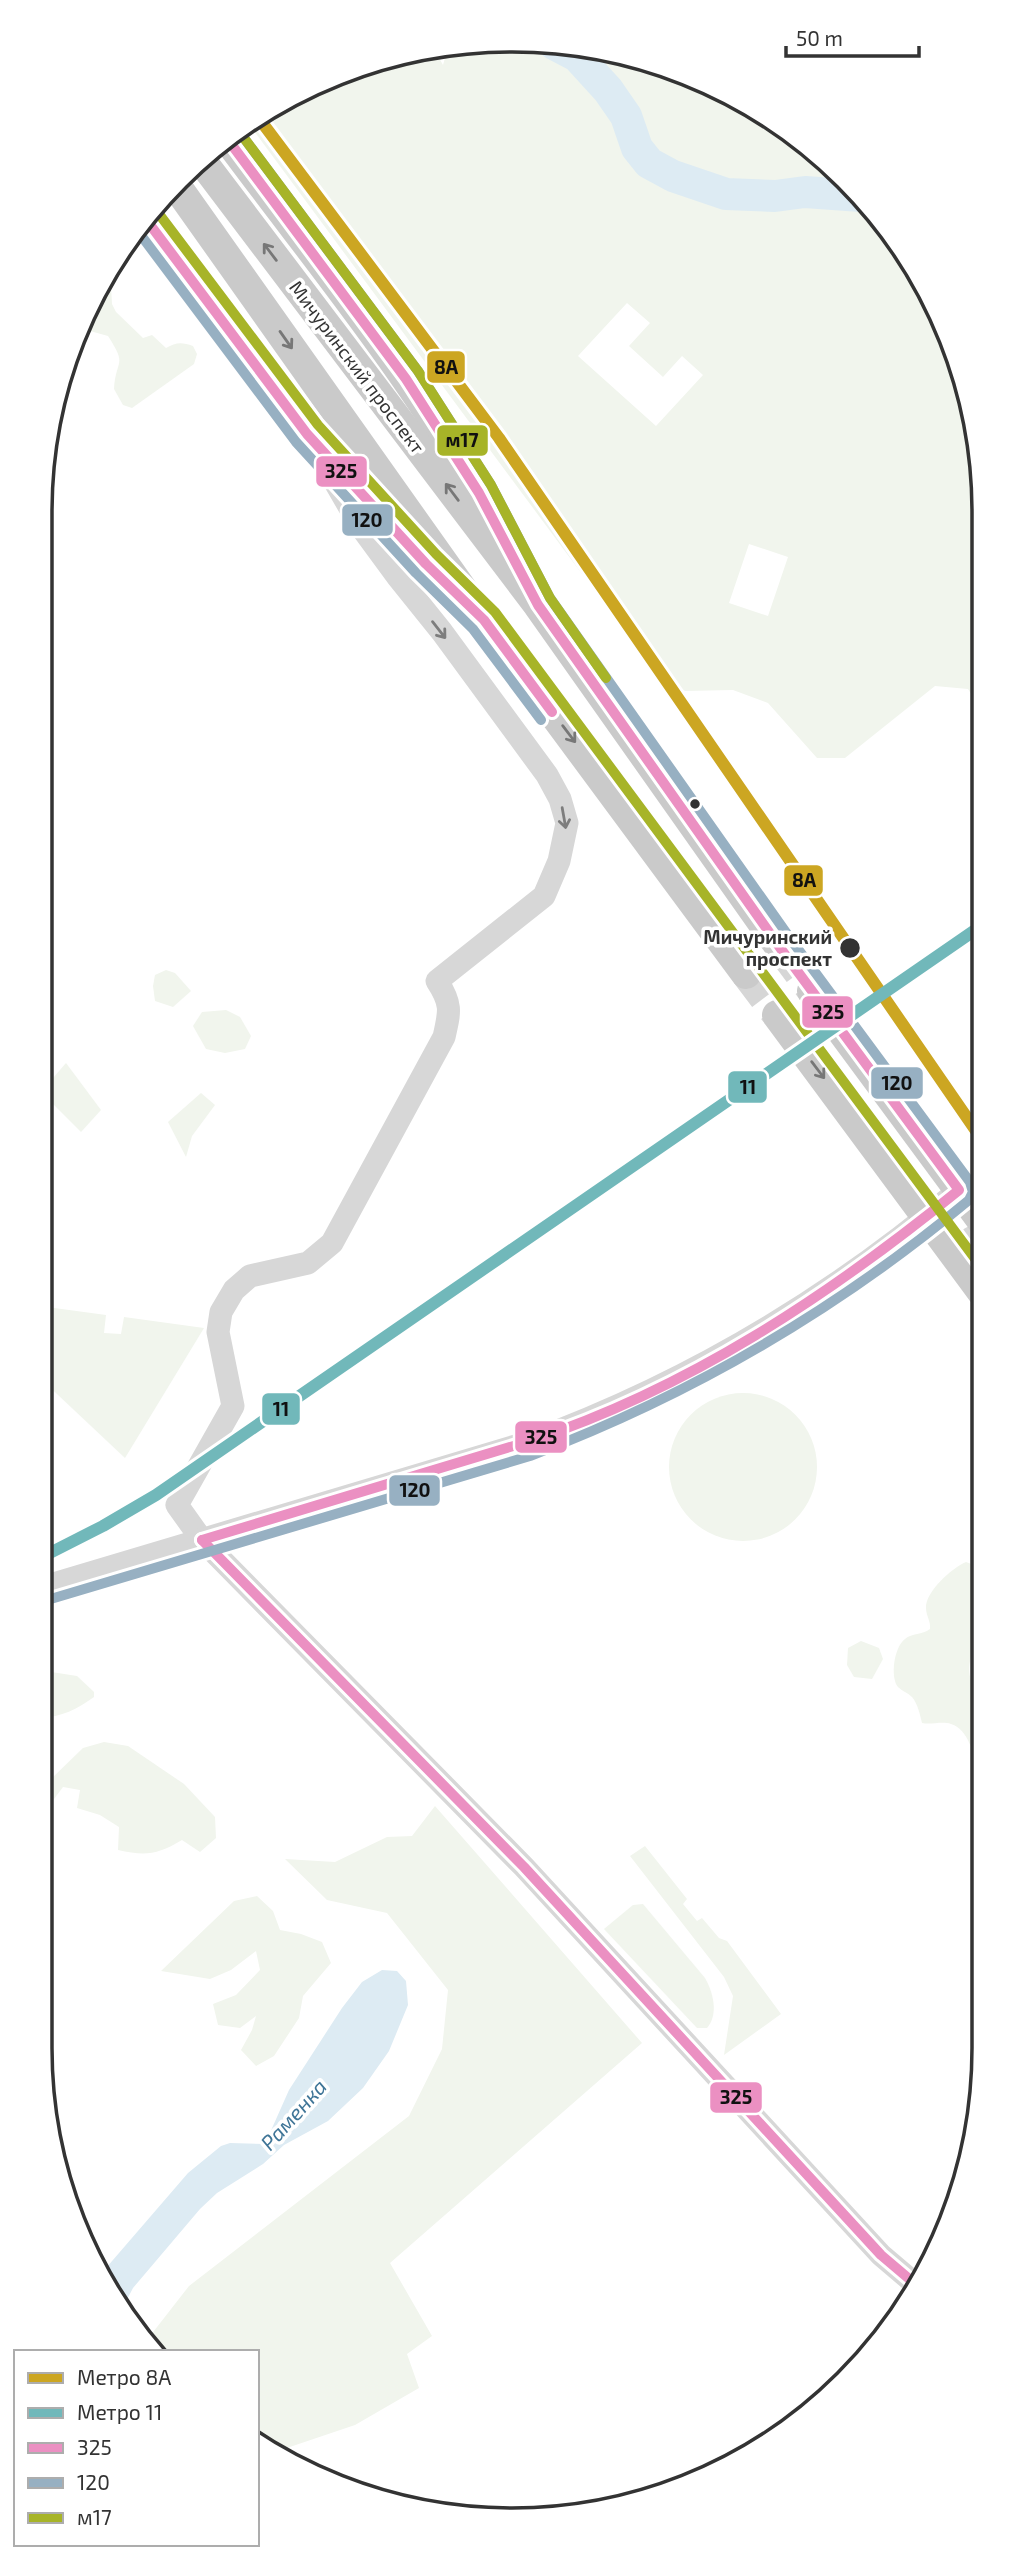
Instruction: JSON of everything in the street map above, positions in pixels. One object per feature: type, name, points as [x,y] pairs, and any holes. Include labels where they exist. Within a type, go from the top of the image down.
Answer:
[{"type":"main road","points":[[233,146],[406,379],[479,493],[538,605]]},
{"type":"main road","name":"Мичуринский проспект","points":[[207,168],[538,605],[781,949]]},
{"type":"main road","name":"Мичуринский проспект","points":[[181,193],[484,620],[746,974]]},
{"type":"main road","points":[[152,227],[307,434],[426,564],[484,620]]},
{"type":"main road","points":[[812,991],[972,1208]]},
{"type":"main road","points":[[777,1015],[972,1279]]},
{"type":"street","points":[[307,434],[361,527],[547,775],[560,799],[567,823],[559,861],[544,896],[436,981],[447,997],[450,1011],[444,1037],[332,1243],[308,1263],[250,1276],[234,1290],[221,1312],[218,1332],[233,1406],[177,1504],[202,1540],[515,1858],[872,2245],[909,2279]]},
{"type":"street","points":[[52,1584],[526,1443],[581,1423],[673,1380],[752,1337],[861,1269],[959,1190]]},
{"type":"street","points":[[972,1237],[962,1248],[961,1262],[972,1278]]},
{"type":"shaded area","points":[[542,53],[602,61],[688,87],[742,114],[792,147],[837,187],[877,232],[910,282],[937,336],[963,422],[972,512],[972,695],[968,689],[935,686],[845,758],[817,758],[768,703],[733,690],[685,691],[650,666],[254,132],[309,100],[364,77],[439,58],[443,65],[445,57],[452,56]],"holes":[[[627,303],[650,323],[629,346],[663,377],[682,356],[703,375],[656,426],[578,356]],[[749,544],[788,557],[768,616],[729,603]]]},
{"type":"shaded area","points":[[111,288],[112,304],[116,312],[143,338],[152,335],[166,348],[182,343],[193,346],[197,354],[194,364],[132,408],[123,405],[114,389],[118,353],[108,336],[90,331]]},
{"type":"shaded area","points":[[166,970],[175,973],[191,991],[173,1007],[155,1001],[155,975]]},
{"type":"shaded area","points":[[226,1010],[240,1017],[251,1036],[245,1049],[225,1053],[206,1049],[193,1026],[202,1012]]},
{"type":"shaded area","points":[[66,1063],[101,1110],[81,1132],[52,1103],[52,1079]]},
{"type":"shaded area","points":[[201,1093],[215,1105],[192,1136],[186,1157],[168,1122]]},
{"type":"shaded area","points":[[52,1308],[106,1315],[104,1333],[121,1334],[124,1317],[204,1328],[125,1458],[52,1389]]},
{"type":"shaded area","points":[[743,1393],[771,1399],[795,1415],[811,1439],[817,1467],[811,1495],[795,1519],[771,1535],[743,1541],[715,1535],[691,1519],[675,1495],[669,1467],[675,1439],[691,1415],[715,1399]]},
{"type":"shaded area","points":[[966,1562],[972,1564],[972,1748],[957,1727],[948,1723],[922,1723],[914,1700],[898,1687],[894,1676],[898,1648],[908,1637],[930,1629],[927,1602],[935,1588],[954,1569]]},
{"type":"shaded area","points":[[861,1641],[879,1648],[883,1659],[872,1679],[854,1677],[847,1665],[848,1648]]},
{"type":"shaded area","points":[[52,1672],[77,1676],[94,1692],[94,1697],[81,1705],[52,1716]]},
{"type":"shaded area","points":[[104,1742],[128,1746],[184,1784],[215,1817],[216,1838],[200,1852],[182,1840],[151,1853],[118,1850],[119,1827],[100,1815],[77,1808],[80,1790],[63,1787],[52,1802],[52,1778],[83,1748]]},
{"type":"shaded area","points":[[435,1806],[642,2043],[390,2263],[432,2336],[407,2354],[419,2388],[355,2425],[286,2448],[259,2431],[259,2350],[166,2350],[152,2334],[189,2286],[409,2116],[442,2049],[448,1990],[387,1913],[327,1900],[285,1859],[335,1862],[387,1837],[412,1836]]},
{"type":"shaded area","points":[[645,1846],[687,1899],[683,1904],[697,1921],[702,1918],[719,1938],[727,1941],[781,2014],[724,2055],[733,1996],[724,1977],[630,1856]]},
{"type":"shaded area","points":[[257,1896],[273,1911],[280,1930],[322,1942],[331,1963],[303,1996],[299,2018],[274,2056],[256,2066],[241,2050],[256,2016],[240,2028],[218,2025],[213,2004],[236,1995],[260,1970],[256,1951],[231,1970],[210,1979],[161,1971],[234,1901]]},
{"type":"shaded area","points":[[643,1904],[705,1978],[714,2010],[707,2028],[697,2028],[604,1929],[633,1905]]},
{"type":"water","name":"Раменка","points":[[382,1970],[397,1971],[406,1981],[408,2005],[389,2051],[363,2088],[328,2121],[284,2145],[263,2164],[217,2193],[200,2209],[133,2288],[127,2299],[108,2266],[188,2173],[221,2146],[230,2143],[265,2144],[289,2090],[362,1982]]},
{"type":"waterway","points":[[578,57],[608,90],[626,116],[637,148],[649,163],[673,176],[726,194],[775,196],[805,192],[844,195]]},
{"type":"tunnel","points":[[781,949],[812,991]]},
{"type":"tunnel","points":[[746,974],[777,1015]]},
{"type":"metro line","name":"8А","points":[[264,125],[499,438],[972,1125]]},
{"type":"metro line","name":"11","points":[[52,1552],[156,1495],[972,932]]},
{"type":"transit line","name":"120","points":[[244,139],[418,371],[491,485],[550,598],[792,941],[970,1182],[972,1189]]},
{"type":"transit line","name":"м17","points":[[244,139],[418,371],[491,485],[550,598],[606,678]]},
{"type":"transit line","name":"325","points":[[202,1540],[530,1441],[589,1420],[646,1395],[701,1366],[808,1302],[910,1229],[959,1190],[781,949],[538,605],[479,493],[406,379],[233,146]]},
{"type":"transit line","name":"м17","points":[[161,216],[318,425],[436,554],[495,612],[972,1255]]},
{"type":"transit line","name":"325","points":[[152,227],[307,434],[426,564],[484,620],[552,712]]},
{"type":"transit line","name":"120","points":[[143,238],[296,442],[416,573],[473,629],[541,720]]},
{"type":"transit line","name":"120","points":[[52,1599],[530,1456],[590,1432],[705,1377],[815,1313],[919,1240],[969,1200],[972,1194]]},
{"type":"transit line","name":"325","points":[[202,1540],[524,1867],[881,2255],[909,2279]]},
{"type":"place","name":"Мичуринский проспект","points":[[850,948]]}]
